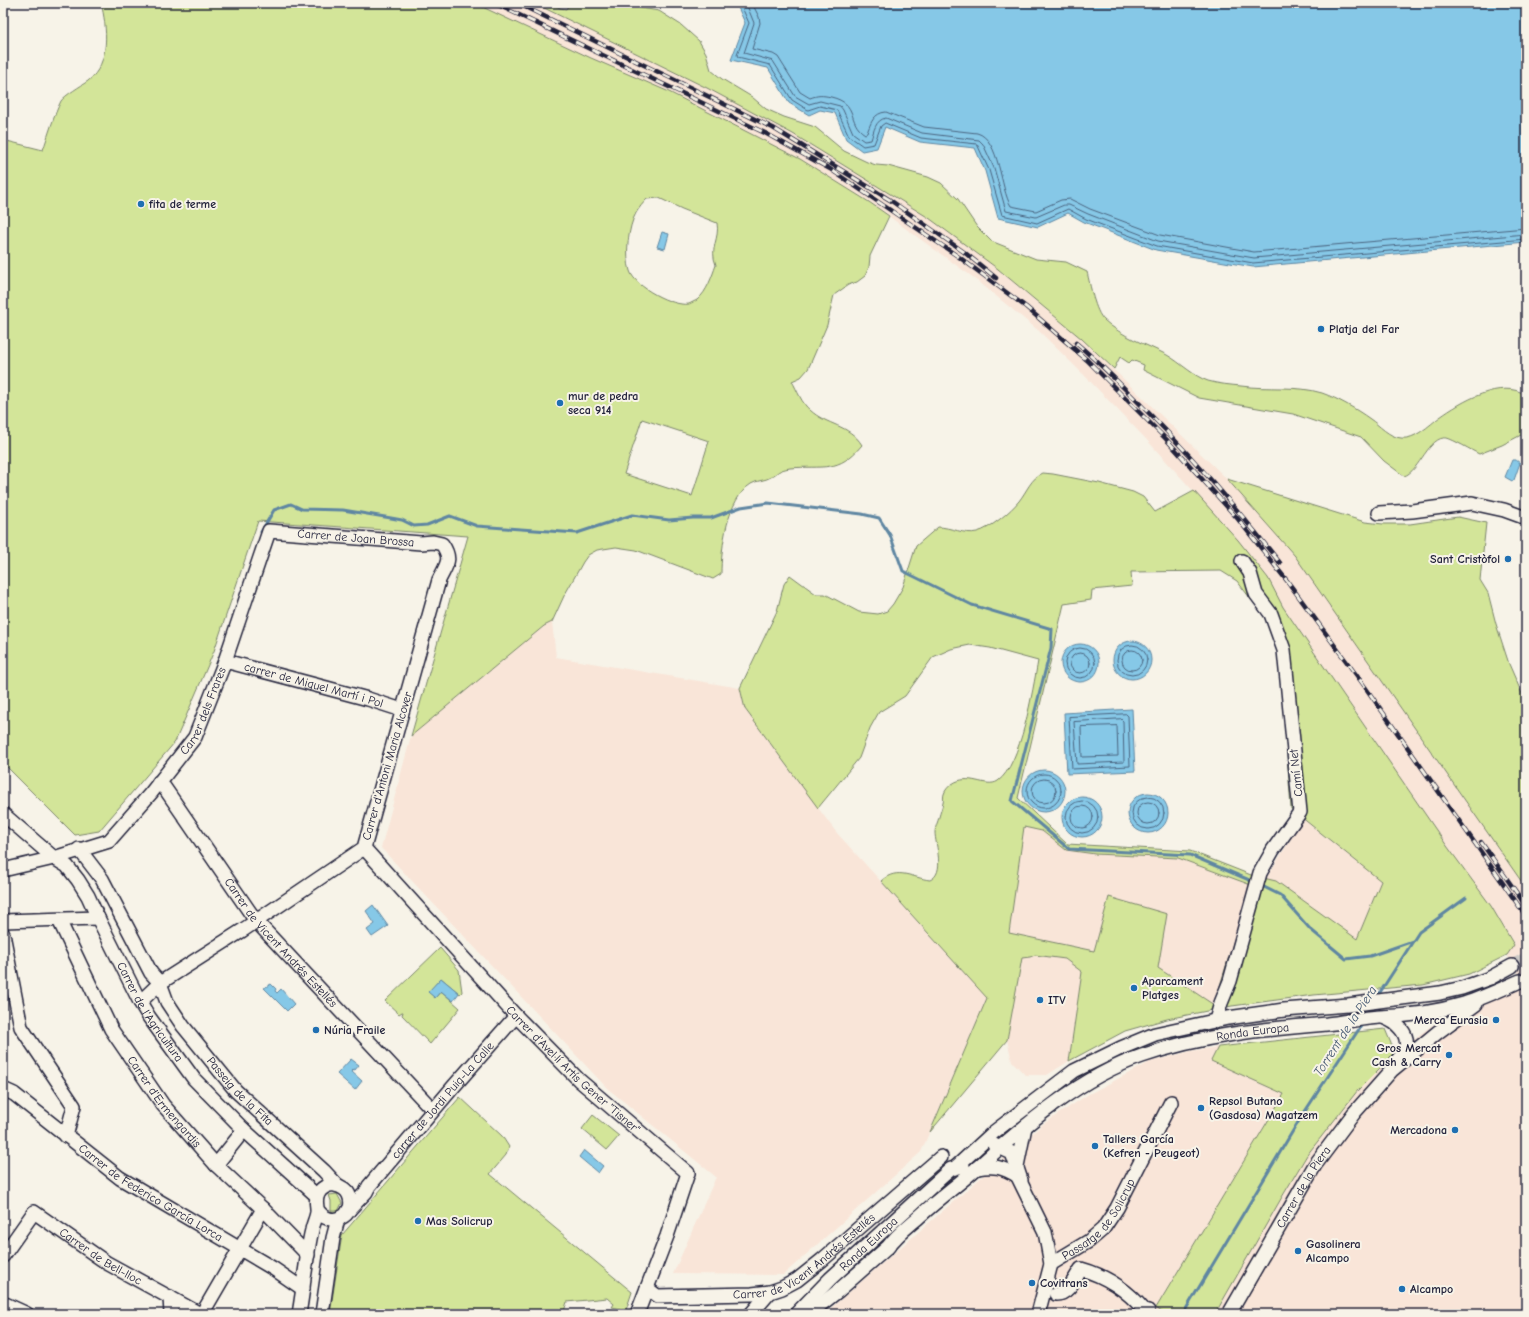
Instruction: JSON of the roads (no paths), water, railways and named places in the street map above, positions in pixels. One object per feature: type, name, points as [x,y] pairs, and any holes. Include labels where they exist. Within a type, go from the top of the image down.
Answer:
[{"type":"street","points":[[1379,513],[1412,511],[1472,503],[1504,510],[1526,518]]},
{"type":"street","name":"Carrer de Joan Brossa","points":[[269,531],[421,543],[433,542],[442,544]]},
{"type":"street","name":"Carrer dels Frares","points":[[3,870],[54,858],[79,849],[109,841],[151,793],[195,737],[225,661],[269,531]]},
{"type":"street","name":"Carrer d'Antoni Maria Alcover","points":[[160,984],[364,848],[439,580],[449,559],[448,551],[442,544]]},
{"type":"street","name":"Camí Net","points":[[1222,1019],[1230,980],[1260,873],[1273,850],[1300,812],[1284,650],[1271,614],[1256,594],[1250,573],[1242,561]]},
{"type":"street","name":"carrer de Miquel Martí i Pol","points":[[225,661],[368,699],[402,710]]},
{"type":"street","name":"Carrer de Vicent Andrés Estellés","points":[[159,782],[164,787],[256,921],[434,1110]]},
{"type":"street","name":"Carrer de l'Agricultura","points":[[3,814],[54,858],[67,866],[78,880],[88,896],[140,1002],[149,1017],[194,1079],[317,1203]]},
{"type":"street","name":"Carrer d'Avel·lí Artís Gener \"Tisner\"","points":[[364,848],[516,1016],[579,1080],[688,1173],[667,1236],[637,1314]]},
{"type":"street","name":"Passeig de la Fita","points":[[79,849],[102,879],[151,974],[160,984],[167,1002],[183,1026],[236,1091],[324,1171],[337,1185]]},
{"type":"street","points":[[3,922],[98,918]]},
{"type":"street","name":"Carrer d'Ermengardis","points":[[59,920],[111,1029],[163,1105],[216,1165],[263,1209],[308,1255]]},
{"type":"street","points":[[3,934],[21,1027],[74,1106],[66,1136]]},
{"type":"street","name":"Ronda Europa","points":[[955,1168],[1006,1123],[1074,1071],[1155,1034],[1222,1019],[1284,1010],[1348,1005],[1418,996],[1462,988],[1490,978],[1512,966]]},
{"type":"street","name":"Ronda Europa","points":[[809,1314],[838,1291],[946,1193],[977,1168],[1006,1150],[1024,1126],[1095,1078],[1140,1056],[1174,1046],[1221,1036],[1274,1028],[1335,1023],[1441,1010],[1486,996],[1520,981]]},
{"type":"street","points":[[140,1002],[160,984]]},
{"type":"street","name":"Carrer de la Piera","points":[[1229,1314],[1315,1165],[1354,1112],[1392,1070],[1438,1032],[1486,996]]},
{"type":"street","name":"carrer de Jordi Puig-La Calle","points":[[348,1211],[366,1192],[369,1186],[516,1016]]},
{"type":"street","name":"Carrer de la Piera","points":[[1383,1017],[1394,1021],[1405,1036],[1406,1047],[1392,1070]]},
{"type":"street","name":"Carrer de Federico García Lorca","points":[[3,1089],[14,1094],[120,1178],[240,1248],[303,1289]]},
{"type":"street","name":"Passatge de Solicrup","points":[[1051,1264],[1088,1241],[1103,1228],[1116,1208],[1171,1102]]},
{"type":"street","points":[[1006,1123],[1006,1150],[1019,1174],[1045,1232],[1051,1264],[1038,1314]]},
{"type":"street","points":[[1019,1174],[1024,1126]]},
{"type":"street","points":[[216,1165],[244,1130]]},
{"type":"street","name":"Ronda Europa","points":[[796,1314],[830,1279],[951,1169],[967,1165],[993,1145],[1006,1150]]},
{"type":"street","points":[[941,1157],[955,1168]]},
{"type":"street","points":[[941,1157],[946,1193]]},
{"type":"street","name":"Carrer de Vicent Andrés Estellés","points":[[647,1288],[657,1296],[770,1292],[782,1288],[797,1280],[822,1260],[941,1157]]},
{"type":"street","points":[[977,1168],[990,1166],[1004,1168],[1019,1174]]},
{"type":"street","points":[[299,1314],[312,1229],[317,1203],[320,1191],[325,1187],[337,1185],[345,1189],[350,1197],[351,1204],[344,1216],[338,1219],[326,1218],[317,1203]]},
{"type":"street","name":"carrer de Jordi Puig-La Calle","points":[[350,1197],[369,1186]]},
{"type":"street","points":[[201,1314],[263,1209]]},
{"type":"street","name":"Carrer de Bell-lloc","points":[[3,1256],[34,1212],[107,1263],[201,1314]]},
{"type":"street","points":[[322,1314],[333,1238],[338,1219]]},
{"type":"street","points":[[1056,1294],[1059,1295],[1066,1292],[1081,1270],[1093,1273],[1107,1280],[1133,1298],[1144,1310],[1148,1311]]},
{"type":"street","points":[[751,1314],[770,1292]]},
{"type":"street","points":[[170,1297],[171,1314]]},
{"type":"street","points":[[10,1308],[27,1314]]},
{"type":"water","points":[[736,3],[1526,3],[1526,242],[1253,267],[1156,250],[1084,222],[1068,213],[1038,227],[998,218],[985,171],[975,148],[920,142],[885,127],[877,148],[862,151],[846,139],[835,113],[820,110],[809,115],[789,103],[768,68],[731,60],[745,23]]},
{"type":"water","points":[[662,232],[669,234],[665,249],[657,247]]},
{"type":"water","points":[[1512,460],[1516,460],[1520,463],[1514,480],[1512,481],[1505,477]]},
{"type":"water","points":[[1128,641],[1136,641],[1143,644],[1148,649],[1151,660],[1148,671],[1143,676],[1136,679],[1128,679],[1121,676],[1116,671],[1113,664],[1113,656],[1116,649],[1121,644]]},
{"type":"water","points":[[1076,644],[1084,644],[1094,649],[1098,656],[1098,670],[1094,677],[1084,682],[1076,682],[1066,677],[1064,674],[1061,667],[1061,659],[1066,649],[1069,647]]},
{"type":"water","points":[[1132,709],[1135,771],[1067,774],[1064,713]]},
{"type":"water","points":[[1040,770],[1048,770],[1056,773],[1062,779],[1065,791],[1062,803],[1056,809],[1048,812],[1040,812],[1032,809],[1026,803],[1023,795],[1023,787],[1026,779],[1032,773]]},
{"type":"water","points":[[1144,793],[1152,793],[1159,796],[1165,802],[1168,813],[1165,824],[1159,830],[1152,833],[1144,833],[1137,830],[1131,824],[1128,817],[1128,809],[1131,802],[1137,796]]},
{"type":"water","points":[[1086,797],[1093,800],[1099,806],[1102,817],[1101,825],[1093,834],[1086,837],[1078,837],[1071,834],[1063,825],[1062,813],[1065,806],[1074,798]]},
{"type":"water","points":[[373,905],[388,926],[372,937],[367,930],[375,924],[366,911]]},
{"type":"water","points":[[441,978],[459,993],[453,1001],[441,991],[435,998],[428,992]]},
{"type":"water","points":[[271,984],[276,989],[275,991],[277,993],[281,989],[294,1004],[287,1011],[264,988]]},
{"type":"water","points":[[351,1059],[359,1065],[355,1070],[353,1069],[351,1071],[362,1081],[355,1090],[337,1074]]},
{"type":"water","points":[[584,1150],[603,1166],[598,1173],[579,1157]]},
{"type":"waterway","points":[[261,532],[274,510],[291,504],[302,509],[343,510],[391,518],[402,520],[414,526],[427,525],[450,516],[477,526],[577,533],[632,515],[669,520],[711,518],[741,507],[768,503],[862,514],[879,518],[890,535],[903,571],[972,605],[1052,629],[1051,648],[1012,801],[1069,849],[1190,855],[1254,882]]},
{"type":"waterway","points":[[1260,885],[1280,895],[1310,929],[1346,959],[1370,956],[1413,941]]},
{"type":"waterway","name":"Torrent de la Piera","points":[[1377,997],[1419,932],[1466,898]]},
{"type":"waterway","name":"Torrent de la Piera","points":[[1183,1314],[1300,1119],[1363,1023]]},
{"type":"tunnel","points":[[1512,966],[1526,959]]},
{"type":"railway","points":[[494,3],[765,133],[830,169],[959,257],[1026,307],[1087,360],[1166,439],[1238,519],[1288,582],[1363,684],[1526,916]]},
{"type":"railway","points":[[517,3],[773,128],[890,200],[964,252],[996,278]]},
{"type":"railway","points":[[1076,343],[1109,373],[1177,442],[1230,501],[1280,563]]},
{"type":"railway","points":[[1481,842],[1526,906]]},
{"type":"place","name":"fita de terme","points":[[141,204]]},
{"type":"place","name":"Platja del Far","points":[[1321,329]]},
{"type":"place","name":"mur de pedra seca 914","points":[[560,403]]},
{"type":"place","name":"Sant Cristòfol","points":[[1508,559]]},
{"type":"place","name":"Aparcament Platges","points":[[1134,988]]},
{"type":"place","name":"ITV","points":[[1040,1000]]},
{"type":"place","name":"Merca Eurasia","points":[[1496,1020]]},
{"type":"place","name":"Núria Fraile","points":[[316,1030]]},
{"type":"place","name":"Gros Mercat Cash & Carry","points":[[1449,1055]]},
{"type":"place","name":"Repsol Butano (Gasdosa) Magatzem","points":[[1201,1108]]},
{"type":"place","name":"Mercadona","points":[[1455,1130]]},
{"type":"place","name":"Tallers García (Kefren - Peugeot)","points":[[1095,1146]]},
{"type":"place","name":"Mas Solicrup","points":[[418,1221]]},
{"type":"place","name":"Gasolinera Alcampo","points":[[1298,1251]]},
{"type":"place","name":"Covitrans","points":[[1032,1283]]},
{"type":"place","name":"Alcampo","points":[[1402,1289]]}]
